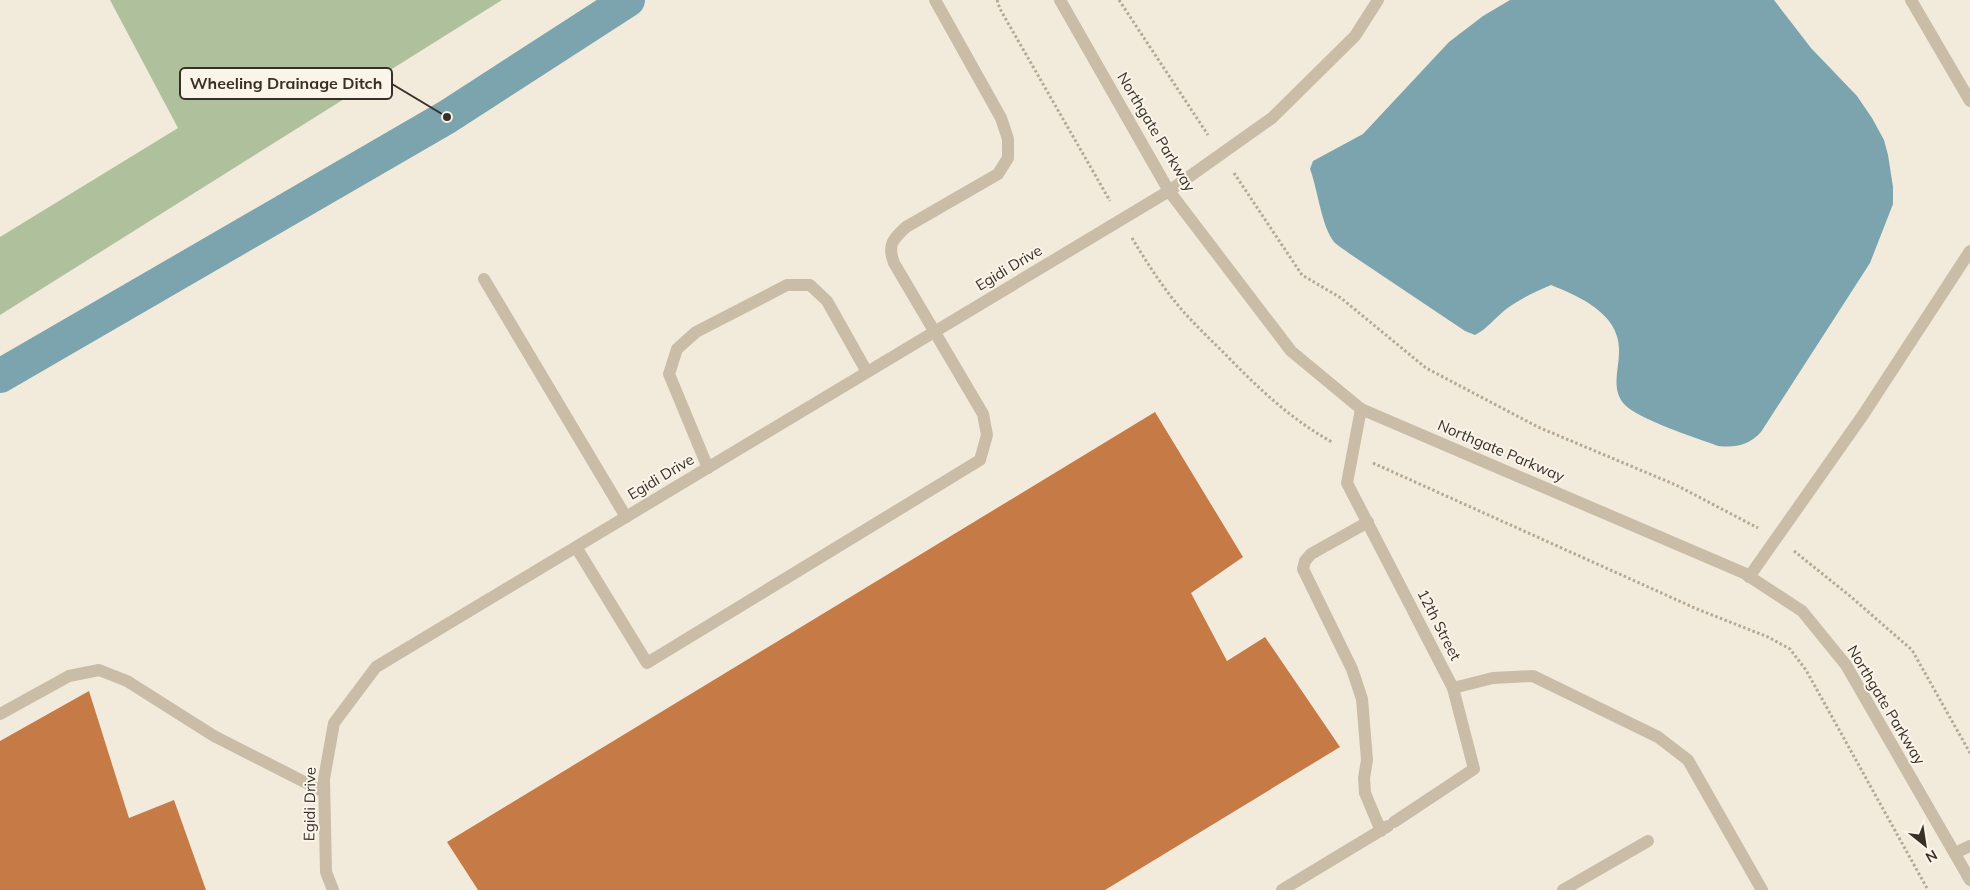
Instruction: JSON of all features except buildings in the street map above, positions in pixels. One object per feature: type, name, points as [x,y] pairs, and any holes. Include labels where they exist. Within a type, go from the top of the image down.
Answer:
[{"type":"street","points":[[576,547],[647,663],[980,460],[987,435],[983,414],[894,263],[890,252],[894,239],[906,227],[998,174],[1008,158],[1008,139],[1001,118],[935,0]]},
{"type":"street","name":"Northgate Parkway","points":[[1060,0],[1169,191],[1291,351],[1361,409],[1749,577],[1802,611],[1846,665],[1970,880]]},
{"type":"street","name":"Egidi Drive","points":[[333,890],[326,872],[324,780],[334,722],[376,667],[1169,191],[1272,118],[1355,36],[1378,0]]},
{"type":"street","points":[[1911,0],[1970,101]]},
{"type":"street","points":[[1749,577],[1863,416],[1970,251]]},
{"type":"street","points":[[484,279],[626,517]]},
{"type":"street","points":[[708,468],[669,374],[677,349],[696,332],[787,285],[810,286],[827,301],[867,372]]},
{"type":"street","name":"12th Street","points":[[1361,409],[1347,483],[1453,688],[1474,769],[1381,831]]},
{"type":"street","points":[[1282,890],[1381,831],[1365,793],[1364,778],[1367,760],[1362,698],[1352,670],[1303,569],[1305,561],[1312,554],[1368,522]]},
{"type":"street","points":[[0,714],[69,676],[99,670],[127,680],[214,736],[324,792]]},
{"type":"street","points":[[1453,688],[1493,678],[1533,676],[1658,737],[1688,760],[1762,890]]},
{"type":"street","points":[[1563,890],[1648,841]]},
{"type":"street","points":[[1955,854],[1970,846]]},
{"type":"path","points":[[1119,0],[1302,275],[1341,298],[1426,368],[1538,427],[1676,485],[1777,538],[1850,596],[1912,650],[1970,753]]},
{"type":"green space","points":[[110,0],[502,0],[0,315],[0,237],[178,128]]},
{"type":"water","points":[[1510,0],[1774,0],[1811,48],[1857,96],[1884,140],[1893,187],[1893,204],[1870,263],[1761,432],[1747,443],[1736,446],[1718,446],[1654,422],[1631,410],[1624,404],[1617,391],[1619,349],[1617,337],[1612,326],[1596,308],[1573,295],[1551,285],[1510,306],[1475,335],[1465,331],[1350,254],[1334,242],[1330,235],[1310,169],[1313,161],[1363,134],[1449,42],[1483,16]]},
{"type":"waterway","points":[[0,376],[447,117],[628,0]]},
{"type":"place","name":"Wheeling Drainage Ditch","points":[[447,117]]}]
